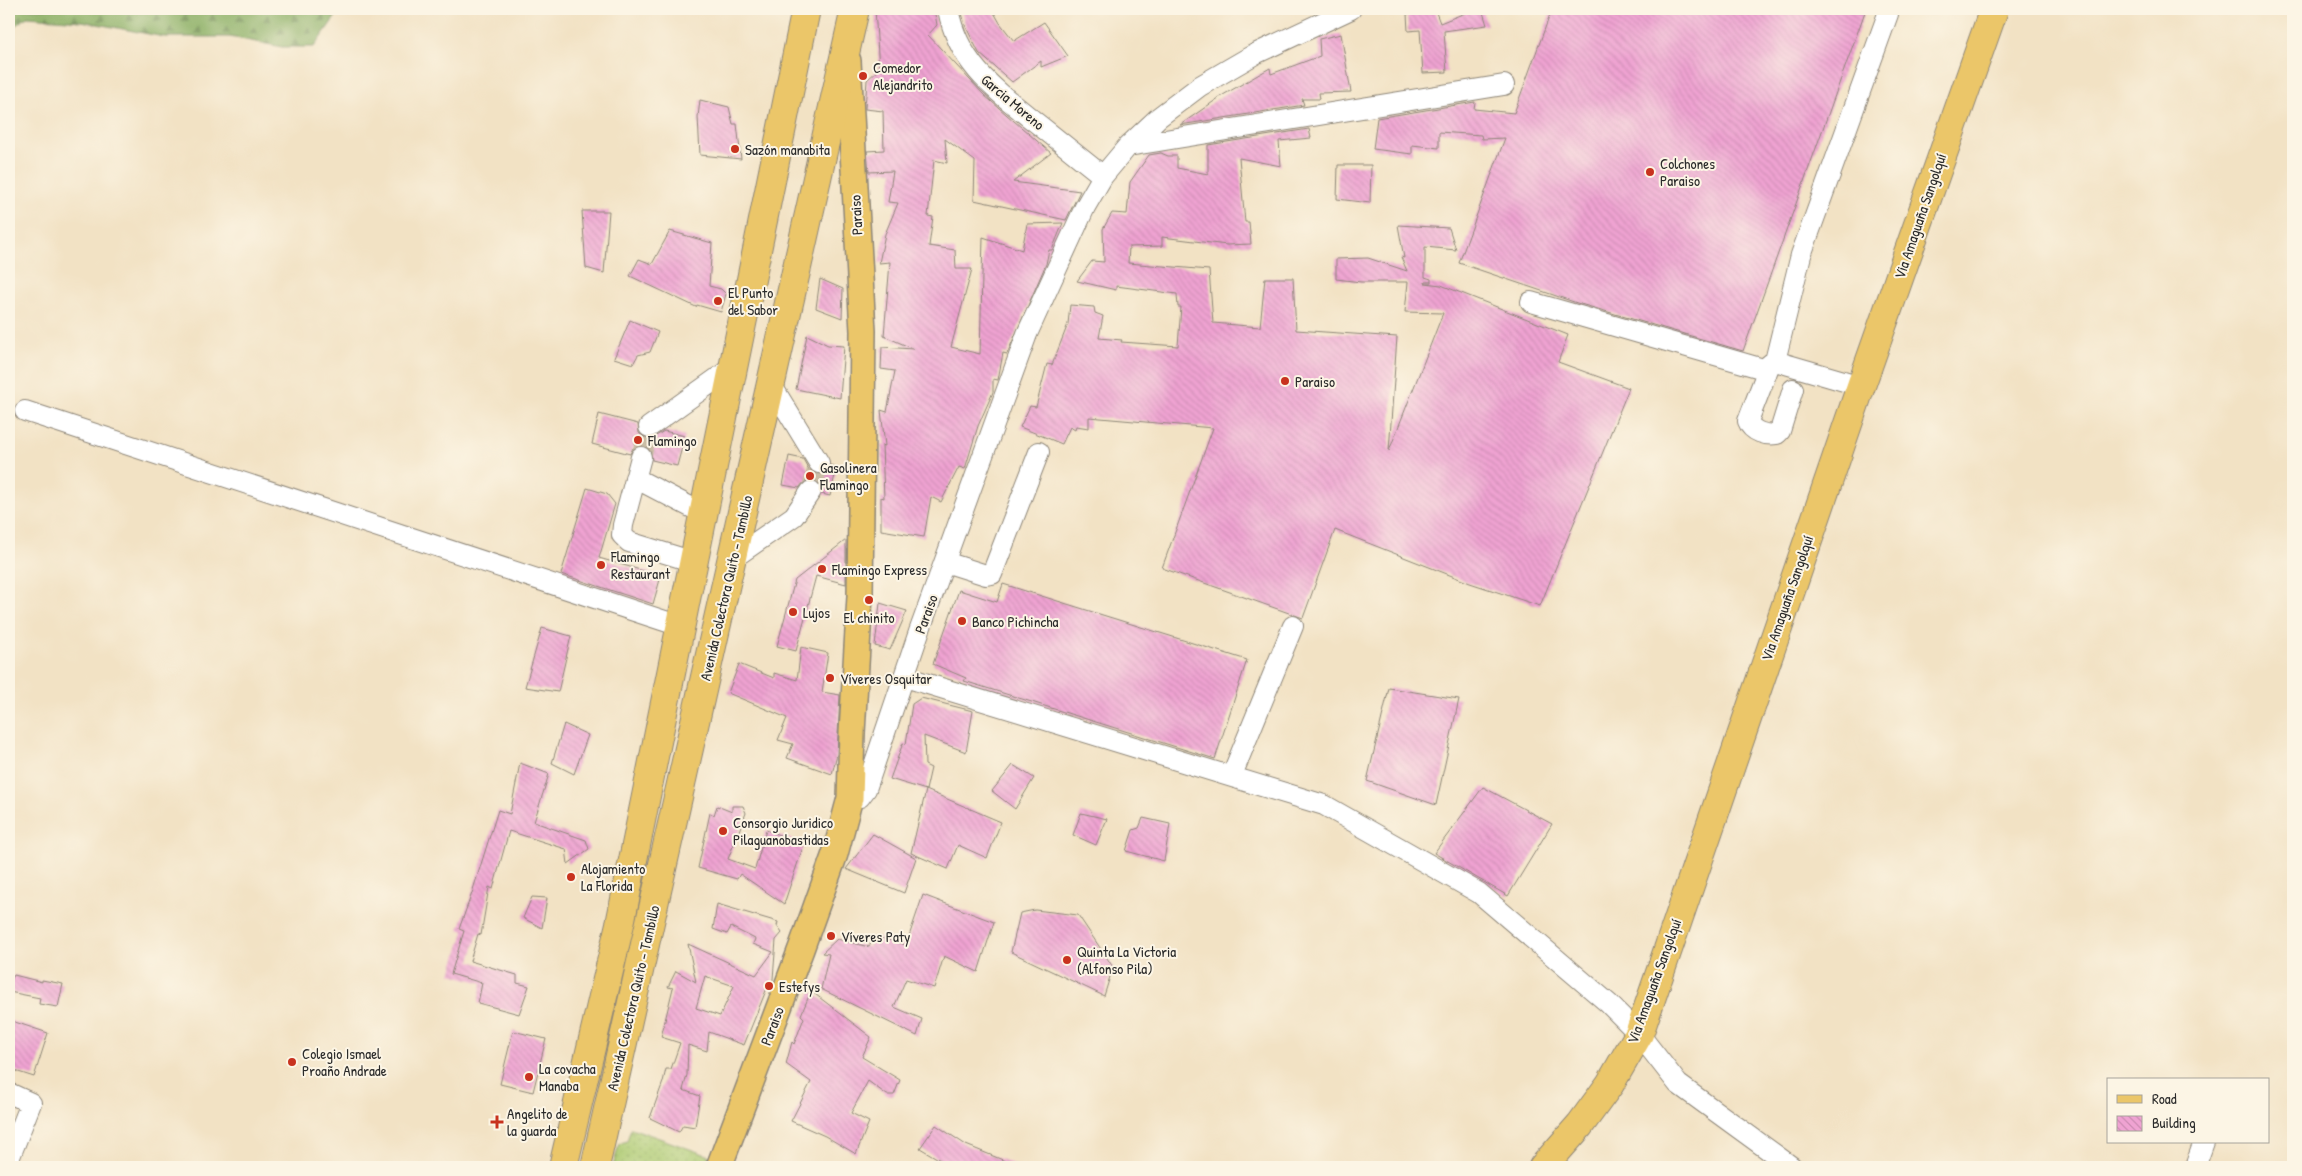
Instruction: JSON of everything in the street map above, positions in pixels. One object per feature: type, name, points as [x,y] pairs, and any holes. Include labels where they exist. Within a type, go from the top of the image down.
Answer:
[{"type":"highway","name":"Avenida Colectora Quito - Tambillo","points":[[563,1167],[620,924],[806,9]]},
{"type":"highway","name":"Avenida Colectora Quito - Tambillo","points":[[595,1167],[772,386],[855,9]]},
{"type":"highway","name":"Via Amaguaña Sangolquí","points":[[1543,1167],[1580,1125],[1610,1084],[1639,1034],[1861,386],[1994,9]]},
{"type":"main road","name":"Paraiso","points":[[719,1167],[802,949],[835,854],[850,798],[860,596],[862,331],[847,51]]},
{"type":"street","name":"Garcia Moreno","points":[[948,9],[958,41],[973,67],[988,84],[1103,176]]},
{"type":"street","name":"Paraiso","points":[[850,798],[860,797],[866,789],[1027,334],[1085,207],[1103,176],[1128,146],[1159,117],[1200,86],[1254,54],[1351,9]]},
{"type":"street","points":[[1793,389],[1780,432],[1777,434],[1755,431],[1750,427],[1748,421],[1771,366],[1801,255],[1888,14]]},
{"type":"street","points":[[1128,146],[1504,85]]},
{"type":"street","points":[[1531,302],[1771,366],[1861,386]]},
{"type":"street","points":[[649,427],[733,367]]},
{"type":"street","points":[[772,386],[819,463]]},
{"type":"street","points":[[25,411],[680,626]]},
{"type":"street","points":[[945,562],[986,575],[992,574],[1039,452]]},
{"type":"street","points":[[641,457],[622,535],[628,542],[694,562]]},
{"type":"street","points":[[635,478],[704,514]]},
{"type":"street","points":[[732,559],[794,516],[810,491]]},
{"type":"street","points":[[1232,775],[1293,626]]},
{"type":"street","points":[[905,677],[1232,775],[1324,805],[1478,893],[1608,1003],[1639,1034],[1678,1084],[1792,1167]]},
{"type":"street","points":[[9,1093],[31,1103],[9,1159]]},
{"type":"street","points":[[2195,1167],[2203,1144]]},
{"type":"green space","points":[[9,9],[341,9],[314,47],[282,47],[230,37],[164,37],[82,21],[27,17],[9,30]]},
{"type":"green space","points":[[631,1128],[712,1157],[707,1167],[613,1167],[619,1144],[627,1141]]},
{"type":"building","points":[[875,9],[934,9],[937,25],[928,35],[984,95],[1051,153],[1013,182],[1080,191],[1066,220],[974,200],[975,161],[945,139],[947,163],[934,160],[928,216],[933,217],[929,246],[955,250],[956,269],[972,269],[951,347],[980,354],[983,237],[1022,250],[1027,224],[1063,223],[1052,250],[1049,250],[1046,264],[1007,354],[1003,353],[998,380],[993,379],[993,392],[978,426],[965,469],[959,467],[941,502],[931,497],[924,537],[881,530],[881,497],[884,498],[882,445],[885,446],[881,410],[887,412],[895,371],[881,369],[882,347],[914,349],[884,336],[890,262],[879,263],[885,234],[898,203],[888,202],[893,171],[869,172],[867,151],[884,150],[883,111],[865,109],[867,80],[879,69]]},
{"type":"building","points":[[961,9],[992,9],[1014,41],[1044,22],[1068,56],[1041,67],[1041,61],[1012,82],[979,53],[965,25]]},
{"type":"building","points":[[1475,9],[1482,9],[1487,25],[1444,31],[1447,72],[1423,73],[1420,30],[1408,31],[1407,14],[1435,10],[1440,23]]},
{"type":"building","name":"Colchones Paraiso","points":[[1552,9],[1866,9],[1743,351],[1577,303],[1459,263],[1505,138],[1482,139],[1481,135],[1439,132],[1439,148],[1412,145],[1412,154],[1373,149],[1377,118],[1475,102],[1474,109],[1514,113]]},
{"type":"building","points":[[1341,34],[1351,92],[1319,93],[1320,99],[1302,99],[1304,105],[1180,125],[1223,95],[1270,68],[1271,74],[1320,56],[1319,39]]},
{"type":"building","points":[[700,100],[729,107],[733,124],[737,124],[741,159],[700,155],[698,117]]},
{"type":"building","points":[[1309,129],[1311,138],[1279,141],[1281,166],[1239,158],[1245,222],[1249,222],[1251,244],[1227,245],[1162,237],[1162,246],[1129,247],[1128,263],[1209,270],[1213,323],[1260,327],[1265,278],[1293,278],[1296,330],[1397,337],[1389,451],[1443,313],[1405,312],[1408,282],[1361,282],[1336,279],[1336,259],[1368,258],[1407,271],[1401,257],[1404,258],[1398,225],[1449,228],[1456,250],[1425,247],[1425,277],[1431,279],[1431,282],[1425,283],[1441,285],[1568,335],[1558,362],[1629,388],[1540,606],[1470,583],[1335,530],[1303,618],[1162,568],[1213,428],[1089,417],[1089,428],[1076,426],[1075,430],[1070,427],[1062,444],[1020,427],[1030,406],[1036,407],[1047,364],[1052,365],[1068,324],[1070,305],[1094,307],[1095,313],[1103,316],[1099,338],[1122,340],[1121,342],[1178,346],[1181,307],[1178,307],[1177,294],[1116,286],[1116,290],[1077,281],[1092,261],[1104,262],[1103,229],[1112,213],[1127,214],[1130,182],[1149,155],[1161,153],[1168,156],[1177,156],[1177,168],[1208,174],[1208,145]]},
{"type":"building","points":[[1338,165],[1371,165],[1370,203],[1337,199]]},
{"type":"building","points":[[582,211],[609,211],[604,273],[586,268]]},
{"type":"building","points":[[670,231],[712,243],[709,286],[721,289],[726,294],[721,312],[697,305],[696,307],[630,276],[639,259],[652,264]]},
{"type":"building","points":[[820,279],[843,289],[842,318],[816,308]]},
{"type":"building","points":[[630,320],[658,332],[650,352],[638,355],[633,364],[614,358]]},
{"type":"building","points":[[807,335],[828,345],[844,346],[840,398],[796,389]]},
{"type":"building","name":"Flamingo","points":[[599,414],[638,424],[639,433],[645,438],[651,439],[664,431],[685,436],[677,466],[652,460],[650,449],[644,445],[633,448],[630,454],[592,444]]},
{"type":"building","name":"Gasolinera Flamingo","points":[[789,456],[803,459],[809,470],[819,475],[826,473],[830,465],[837,467],[830,496],[822,494],[821,485],[812,479],[805,481],[799,488],[783,485]]},
{"type":"building","points":[[587,488],[607,494],[615,504],[599,558],[661,576],[653,604],[561,574]]},
{"type":"building","points":[[846,540],[846,584],[816,576],[796,651],[777,646],[795,580]]},
{"type":"building","points":[[1003,584],[1247,660],[1215,759],[964,681],[966,678],[933,664],[959,590],[997,602]]},
{"type":"building","points":[[880,603],[907,611],[890,650],[875,646]]},
{"type":"building","points":[[542,628],[571,636],[558,692],[525,687]]},
{"type":"building","points":[[801,647],[828,653],[822,692],[840,695],[837,754],[832,774],[787,758],[793,744],[778,740],[787,718],[728,693],[739,664],[774,678],[774,673],[797,680]]},
{"type":"building","points":[[1389,688],[1459,699],[1436,805],[1367,781]]},
{"type":"building","points":[[921,698],[973,711],[966,752],[924,736],[925,765],[931,768],[926,790],[890,779],[903,743],[906,744],[912,704]]},
{"type":"building","points":[[564,724],[588,735],[574,774],[552,763]]},
{"type":"building","points":[[520,763],[549,774],[534,822],[586,840],[589,849],[568,864],[566,849],[509,831],[493,889],[489,887],[481,935],[478,934],[470,961],[517,975],[517,983],[529,986],[519,1014],[478,1003],[482,983],[451,974],[464,931],[459,929],[498,810],[510,814]]},
{"type":"building","points":[[1013,765],[1034,778],[1015,809],[992,791]]},
{"type":"building","points":[[1483,787],[1552,824],[1508,896],[1434,853]]},
{"type":"building","points":[[926,790],[1001,822],[987,858],[958,845],[948,869],[911,853]]},
{"type":"building","points":[[717,806],[732,812],[732,806],[743,806],[746,813],[728,859],[755,869],[766,830],[804,844],[784,904],[740,874],[737,879],[698,868],[710,813],[714,815]]},
{"type":"building","points":[[1081,813],[1107,819],[1096,845],[1073,835]]},
{"type":"building","points":[[1143,818],[1170,824],[1164,861],[1126,851],[1133,830],[1139,828]]},
{"type":"building","points":[[873,834],[916,858],[904,893],[846,869]]},
{"type":"building","points":[[923,895],[994,922],[978,972],[944,956],[934,988],[906,979],[894,1007],[922,1019],[917,1036],[821,989],[829,954],[822,953],[837,939],[869,947],[874,936],[906,945]]},
{"type":"building","points":[[532,897],[547,898],[542,928],[523,918]]},
{"type":"building","points":[[717,904],[778,922],[777,926],[782,933],[776,940],[773,979],[769,989],[767,988],[744,1045],[709,1032],[707,1051],[688,1045],[687,1075],[683,1090],[700,1096],[695,1127],[683,1125],[679,1132],[650,1118],[666,1069],[671,1069],[680,1043],[661,1037],[673,988],[668,987],[676,971],[696,982],[688,944],[756,975],[773,952],[753,944],[755,939],[731,927],[727,934],[713,929]],"holes":[[[705,976],[734,986],[720,1016],[696,1008]]]},
{"type":"building","name":"Quinta La Victoria (Alfonso Pila)","points":[[1035,910],[1078,915],[1113,967],[1104,996],[1011,952],[1020,913]]},
{"type":"building","points":[[14,975],[42,982],[42,980],[63,984],[58,1007],[39,1004],[40,998],[9,992],[9,984]]},
{"type":"building","points":[[811,991],[871,1037],[862,1057],[900,1080],[894,1095],[887,1095],[868,1081],[851,1113],[869,1122],[856,1154],[825,1136],[791,1121],[811,1082],[786,1064],[792,1042],[794,1044],[804,1018],[801,1015]]},
{"type":"building","points":[[9,1020],[48,1033],[34,1077],[9,1069]]},
{"type":"building","points":[[513,1031],[546,1039],[533,1092],[500,1084]]},
{"type":"building","points":[[936,1125],[966,1145],[1020,1167],[952,1167],[920,1148]]},
{"type":"tunnel","points":[[641,457],[649,427]]},
{"type":"tunnel","points":[[811,491],[819,463]]},
{"type":"place","name":"Comedor Alejandrito","points":[[863,76]]},
{"type":"place","name":"Sazón manabita","points":[[735,149]]},
{"type":"place","name":"Colchones Paraiso","points":[[1650,172]]},
{"type":"place","name":"El Punto del Sabor","points":[[718,301]]},
{"type":"place","name":"Paraiso","points":[[1285,381]]},
{"type":"place","name":"Flamingo","points":[[638,440]]},
{"type":"place","name":"Gasolinera Flamingo","points":[[810,476]]},
{"type":"place","name":"Flamingo Restaurant","points":[[601,565]]},
{"type":"place","name":"Flamingo Express","points":[[822,569]]},
{"type":"place","name":"El chinito","points":[[869,600]]},
{"type":"place","name":"Lujos","points":[[793,612]]},
{"type":"place","name":"Banco Pichincha","points":[[962,621]]},
{"type":"place","name":"Víveres Osquitar","points":[[830,678]]},
{"type":"place","name":"Consorgio Juridico Pilaguanobastidas","points":[[723,831]]},
{"type":"place","name":"Alojamiento La Florida","points":[[571,877]]},
{"type":"place","name":"Víveres Paty","points":[[831,936]]},
{"type":"place","name":"Quinta La Victoria (Alfonso Pila)","points":[[1067,960]]},
{"type":"place","name":"Estefys","points":[[769,986]]},
{"type":"place","name":"Colegio Ismael Proaño Andrade","points":[[292,1062]]},
{"type":"place","name":"La covacha Manaba","points":[[529,1077]]},
{"type":"place","name":"Angelito de la guarda","points":[[497,1122]]}]
